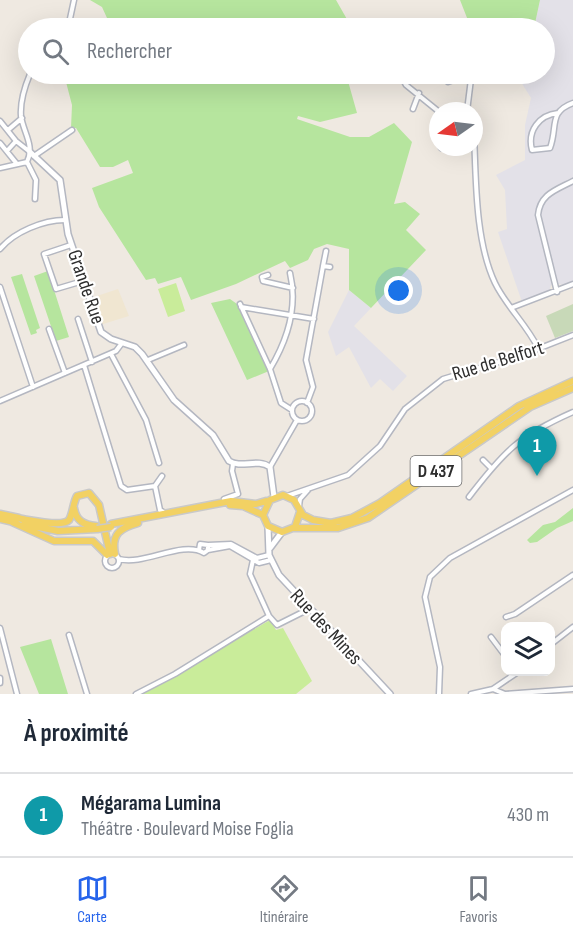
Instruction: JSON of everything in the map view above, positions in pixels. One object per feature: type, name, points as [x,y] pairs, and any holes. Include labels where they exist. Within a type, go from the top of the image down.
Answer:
[{"type":"main road","name":"D 437","points":[[299,509],[306,518],[322,522],[341,521],[362,514],[519,406],[573,381]]},
{"type":"main road","name":"D 437","points":[[292,529],[338,528],[368,518],[530,407],[573,388]]},
{"type":"main road","points":[[0,519],[61,523],[70,518],[74,501],[85,492],[97,499],[114,557]]},
{"type":"main road","points":[[14,520],[58,531],[97,528],[231,501],[261,504],[272,498],[285,496],[299,509],[298,522],[292,529],[282,532],[268,526],[263,515],[255,509],[232,505],[138,523],[124,527],[116,534],[114,557]]},
{"type":"main road","points":[[263,515],[272,498]]},
{"type":"main road","points":[[74,501],[78,519],[97,528]]},
{"type":"main road","points":[[0,514],[54,541],[93,541],[114,557]]},
{"type":"main road","points":[[14,520],[46,526],[97,528]]},
{"type":"main road","points":[[111,525],[138,523]]},
{"type":"street","points":[[70,18],[74,0]]},
{"type":"street","points":[[28,84],[21,118],[32,154]]},
{"type":"street","points":[[405,84],[429,102]]},
{"type":"street","points":[[467,102],[470,84]]},
{"type":"street","points":[[413,109],[419,93]]},
{"type":"street","points":[[558,113],[551,114],[536,124],[531,150],[550,148],[555,137],[554,118],[558,113],[561,109],[573,103]]},
{"type":"street","points":[[8,130],[21,118]]},
{"type":"street","points":[[0,122],[16,141],[32,154]]},
{"type":"street","points":[[0,168],[27,162],[32,154],[72,130]]},
{"type":"street","points":[[7,152],[16,141]]},
{"type":"street","points":[[0,143],[17,164]]},
{"type":"street","name":"Grande Rue","points":[[32,154],[60,180],[71,245],[101,332],[135,347],[148,360],[174,400],[208,429],[233,464]]},
{"type":"street","points":[[475,156],[489,267],[497,286],[538,348]]},
{"type":"street","points":[[27,162],[36,180],[35,199]]},
{"type":"street","points":[[557,292],[538,215],[539,207],[548,194],[573,181]]},
{"type":"street","points":[[0,249],[15,235],[65,220]]},
{"type":"street","points":[[71,245],[44,254],[56,289],[82,281]]},
{"type":"street","points":[[307,403],[313,387],[306,360],[326,251]]},
{"type":"street","points":[[323,266],[330,267]]},
{"type":"street","points":[[270,369],[282,347],[292,316],[293,288],[290,273]]},
{"type":"street","points":[[268,274],[262,277],[263,281],[293,288]]},
{"type":"street","points":[[511,308],[573,285]]},
{"type":"street","points":[[0,287],[33,387]]},
{"type":"street","points":[[297,420],[292,410],[280,404],[270,369],[241,306],[314,319]]},
{"type":"street","points":[[78,320],[92,362]]},
{"type":"street","points":[[49,329],[65,373]]},
{"type":"street","name":"Rue de Belfort","points":[[285,496],[348,476],[380,446],[405,409],[443,378],[573,335]]},
{"type":"street","points":[[1,401],[111,354],[122,343]]},
{"type":"street","points":[[148,360],[184,345]]},
{"type":"street","points":[[111,354],[146,420],[159,463]]},
{"type":"street","points":[[84,365],[121,486],[127,490],[155,486],[162,476]]},
{"type":"street","points":[[292,410],[296,403],[307,403]]},
{"type":"street","points":[[297,420],[303,421],[309,418],[311,408],[307,403]]},
{"type":"street","points":[[469,497],[491,468],[524,436],[573,412]]},
{"type":"street","points":[[272,498],[274,486],[270,466],[297,420]]},
{"type":"street","points":[[483,460],[491,468]]},
{"type":"street","points":[[155,486],[162,512],[233,498],[238,491],[232,471],[233,464],[260,463],[270,466]]},
{"type":"street","points":[[274,486],[285,496]]},
{"type":"street","points":[[299,509],[303,494],[312,487]]},
{"type":"street","points":[[439,694],[440,667],[426,608],[426,587],[434,571],[465,550],[573,490]]},
{"type":"street","points":[[268,526],[270,558]]},
{"type":"street","points":[[270,558],[273,542],[282,532]]},
{"type":"street","points":[[114,557],[125,560],[199,548],[204,543],[208,548]]},
{"type":"street","points":[[199,548],[204,553],[208,548],[231,544],[257,558],[270,558]]},
{"type":"street","points":[[208,548],[230,546],[259,563],[270,558]]},
{"type":"street","name":"Rue des Mines","points":[[270,558],[279,575],[390,694]]},
{"type":"street","points":[[253,560],[250,574],[270,616],[278,625],[309,609]]},
{"type":"street","points":[[506,617],[515,614],[573,575]]},
{"type":"street","points":[[136,694],[175,674],[270,616]]},
{"type":"street","points":[[555,641],[573,627]]},
{"type":"street","points":[[0,628],[17,694]]},
{"type":"street","points":[[69,635],[87,694]]},
{"type":"street","points":[[491,637],[501,650]]},
{"type":"street","points":[[471,694],[492,689],[511,676]]},
{"type":"street","points":[[492,689],[505,694],[573,688]]},
{"type":"shaded area","points":[[540,0],[573,0],[573,281],[564,285],[552,283],[549,291],[522,302],[498,232],[507,229],[505,190],[496,175],[525,160],[525,125],[531,98],[522,84],[555,84],[555,18],[536,18]]},
{"type":"shaded area","points":[[118,289],[129,316],[100,325],[91,298]]},
{"type":"shaded area","points":[[349,290],[371,308],[354,326],[407,376],[393,391],[380,379],[371,388],[349,347],[336,356],[328,332]]},
{"type":"green space","points":[[90,0],[336,0],[346,18],[107,18],[102,7]]},
{"type":"green space","points":[[460,0],[540,0],[536,18],[467,18]]},
{"type":"green space","points":[[67,84],[349,84],[357,113],[320,122],[298,116],[297,119],[350,137],[369,137],[394,123],[412,142],[394,204],[405,202],[420,214],[406,230],[426,250],[371,308],[349,290],[349,249],[327,244],[314,249],[308,260],[290,268],[285,261],[236,284],[191,300],[181,277],[158,284],[155,278],[146,280],[99,207],[92,188],[133,173],[128,160],[113,167],[100,167],[76,128],[71,128],[72,105]]},
{"type":"green space","points":[[48,271],[69,337],[56,341],[34,276]]},
{"type":"green space","points":[[22,274],[40,328],[36,330],[37,333],[31,335],[11,277]]},
{"type":"green space","points":[[176,283],[185,311],[168,317],[158,289]]},
{"type":"green space","points":[[230,299],[237,304],[269,371],[247,380],[211,303]]},
{"type":"green space","points":[[573,304],[573,331],[555,338],[546,316]]},
{"type":"green space","points":[[573,508],[573,521],[557,528],[537,542],[530,543],[527,540],[543,525],[555,522]]},
{"type":"green space","points":[[270,620],[276,630],[283,628],[312,681],[296,694],[142,694]]},
{"type":"green space","points":[[51,639],[68,694],[39,694],[20,647]]},
{"type":"place","name":"Mégarama Lumina","points":[[537,476]]}]
